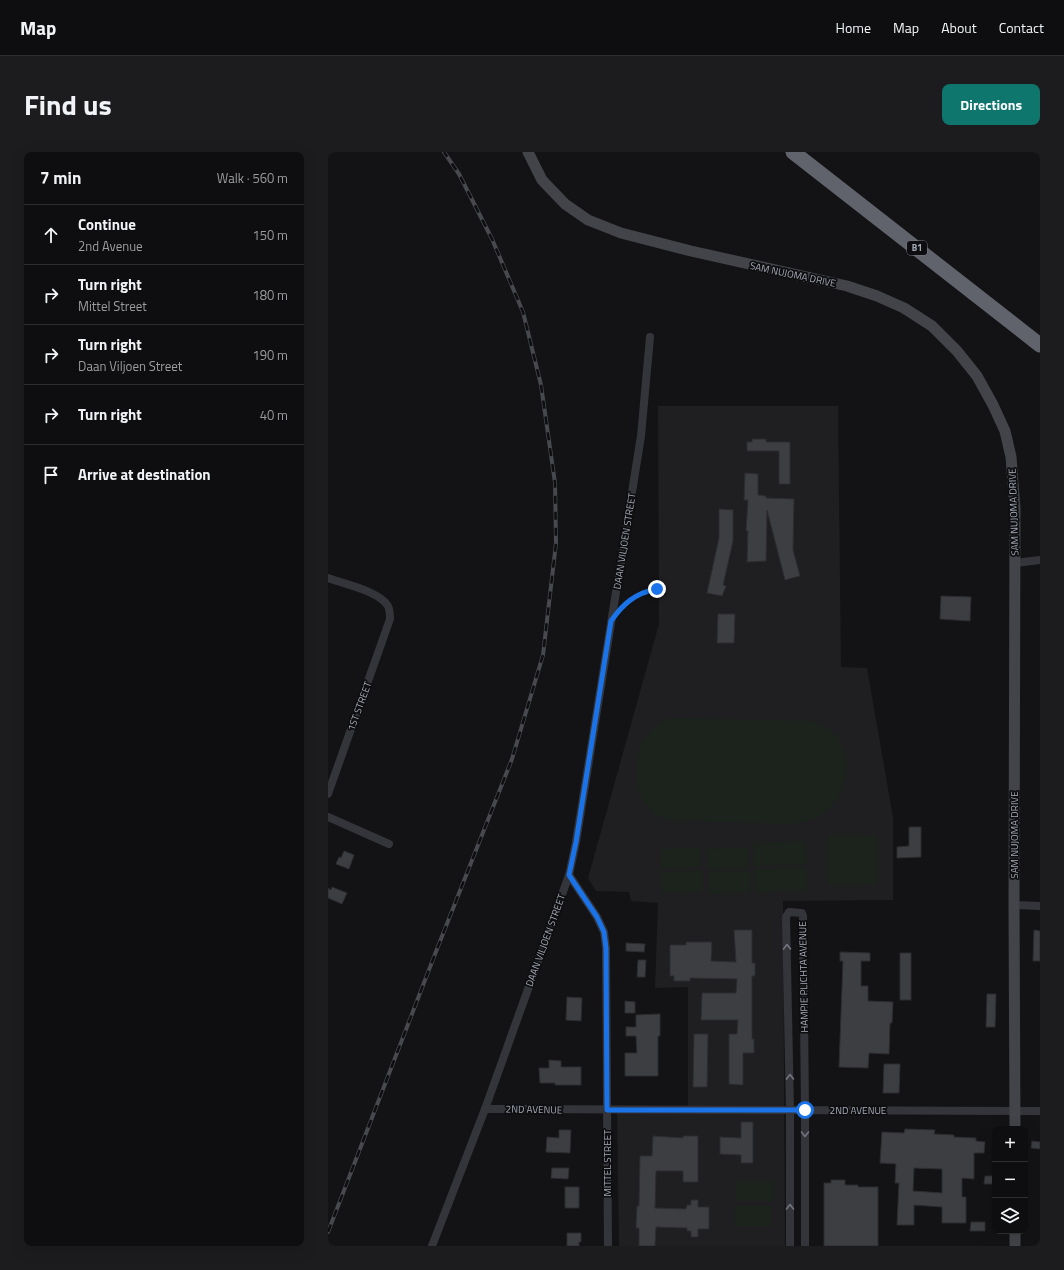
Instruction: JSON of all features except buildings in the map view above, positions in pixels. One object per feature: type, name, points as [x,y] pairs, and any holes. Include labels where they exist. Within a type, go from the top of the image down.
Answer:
[{"type":"highway","name":"B1","points":[[793,152],[1040,345]]},
{"type":"main road","name":"SAM NUJOMA DRIVE","points":[[528,152],[542,180],[565,204],[588,220],[621,233],[847,286],[877,296],[904,308],[932,326],[957,350],[977,376],[993,404],[1005,431],[1011,457],[1014,483],[1015,1126]]},
{"type":"main road","points":[[1015,1234],[1015,1246]]},
{"type":"street","name":"DAAN VILJOEN STREET","points":[[432,1246],[485,1108],[569,875],[576,842],[641,436],[650,336]]},
{"type":"street","points":[[1015,563],[1040,560]]},
{"type":"street","name":"1ST STREET","points":[[328,578],[371,593],[388,607],[390,619],[328,794]]},
{"type":"street","points":[[328,817],[389,844]]},
{"type":"street","name":"MITTEL STREET","points":[[569,875],[597,917],[604,932],[606,948],[608,1246]]},
{"type":"street","points":[[1014,905],[1040,906]]},
{"type":"street","name":"HAMPIE PLICHTA AVENUE","points":[[790,1246],[790,1110],[786,917],[789,912],[800,912],[803,916],[805,1246]]},
{"type":"street","name":"2ND AVENUE","points":[[485,1108],[607,1110],[1040,1110]]},
{"type":"lane","points":[[611,621],[621,608],[634,597],[649,590],[657,589]]},
{"type":"shaded area","points":[[658,406],[838,406],[841,667],[867,668],[893,817],[893,900],[783,901],[785,1246],[619,1246],[617,1110],[688,1109],[688,987],[655,988],[658,903],[631,901],[629,892],[596,891],[588,878],[659,624]]},
{"type":"shaded area","points":[[669,718],[808,721],[821,725],[833,732],[840,742],[844,753],[846,765],[842,790],[836,801],[828,810],[818,817],[798,823],[709,822],[662,818],[647,806],[640,794],[636,780],[636,766],[640,748],[646,737],[654,727]]},
{"type":"shaded area","points":[[827,836],[877,836],[877,884],[827,884]]},
{"type":"shaded area","points":[[805,841],[806,864],[754,866],[753,843]]},
{"type":"shaded area","points":[[700,848],[701,867],[661,869],[660,849]]},
{"type":"shaded area","points":[[748,848],[749,868],[707,869],[707,849]]},
{"type":"shaded area","points":[[806,867],[807,890],[755,892],[754,869]]},
{"type":"shaded area","points":[[702,871],[702,892],[662,893],[661,872]]},
{"type":"shaded area","points":[[750,871],[751,893],[708,894],[708,872]]},
{"type":"shaded area","points":[[736,1181],[773,1181],[773,1201],[736,1201]]},
{"type":"shaded area","points":[[735,1206],[772,1206],[772,1226],[735,1226]]},
{"type":"railway","points":[[328,1232],[512,759],[543,655],[556,543],[555,483],[541,385],[523,312],[492,239],[459,174],[444,152]]},
{"type":"route","points":[[657,589],[649,590],[634,597],[621,608],[611,621],[576,842],[569,875],[597,917],[604,932],[606,948],[607,1110],[805,1110]]}]
